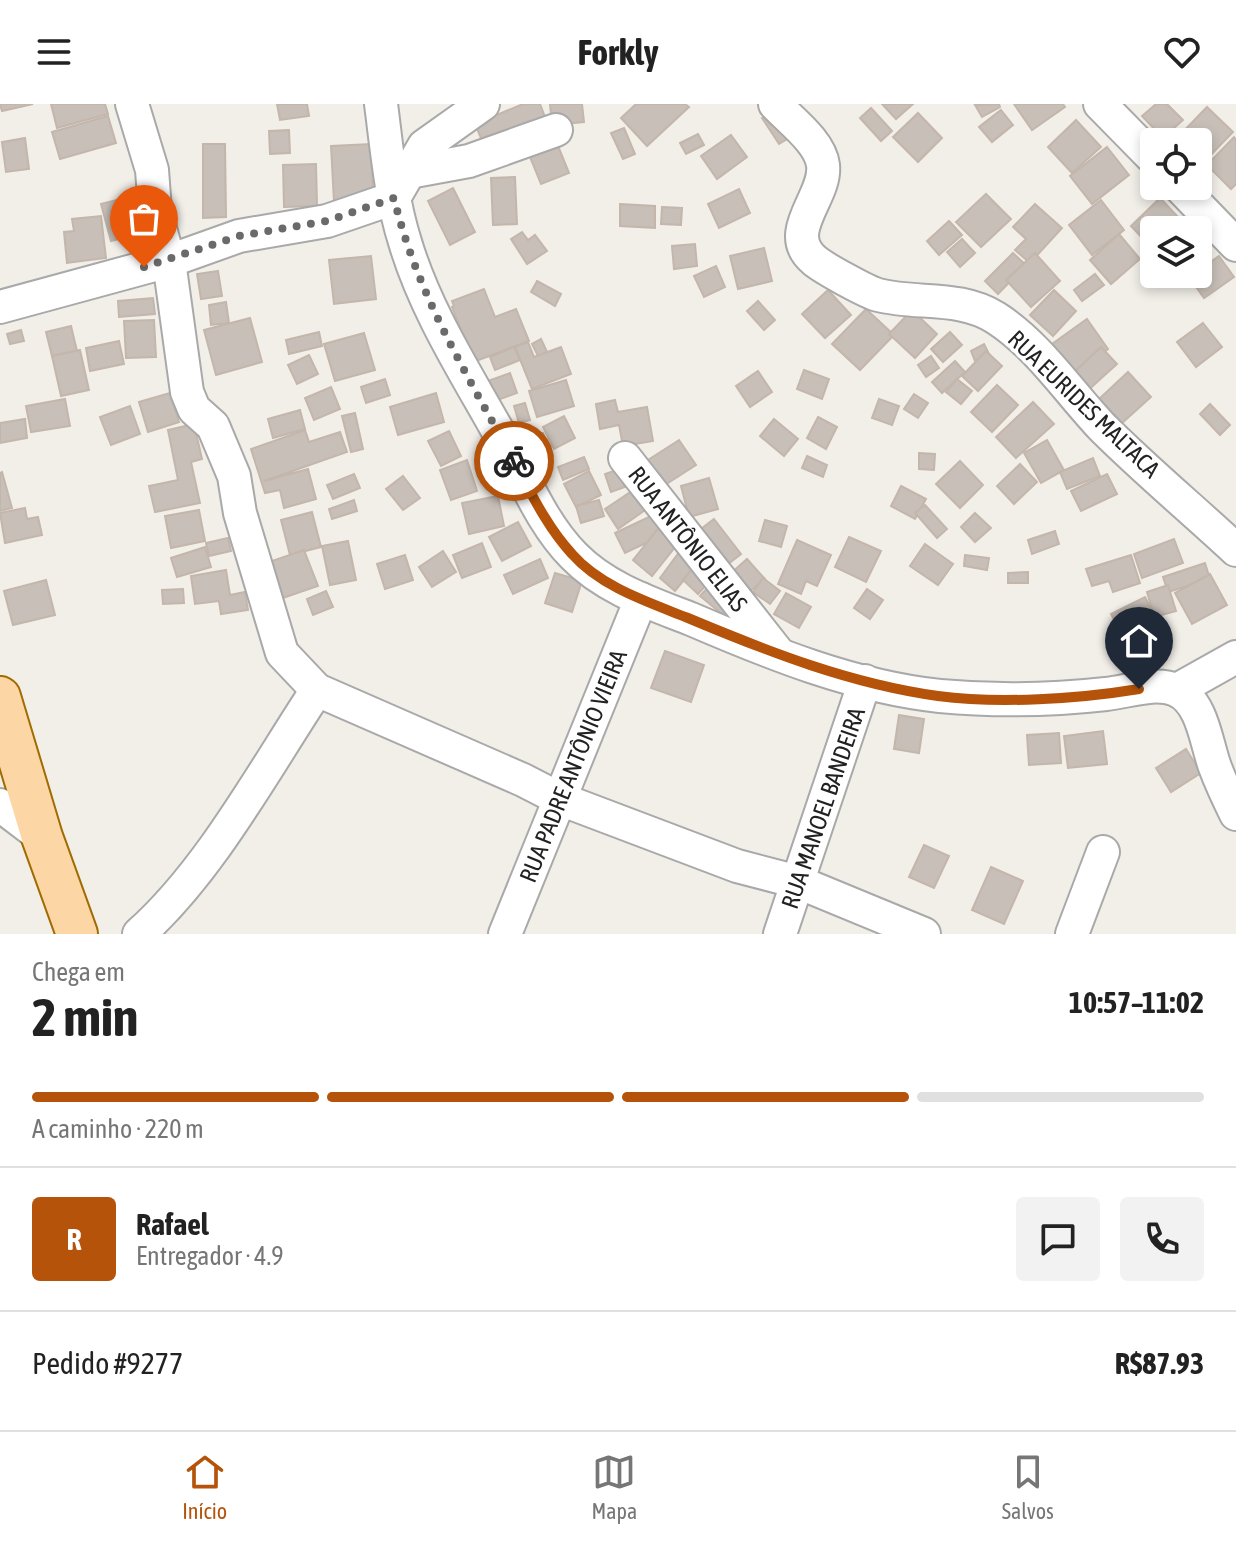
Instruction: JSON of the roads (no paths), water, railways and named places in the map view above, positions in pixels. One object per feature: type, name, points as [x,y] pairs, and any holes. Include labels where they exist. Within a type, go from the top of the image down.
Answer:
[{"type":"main road","points":[[0,697],[42,837],[77,934]]},
{"type":"street","points":[[132,104],[152,170],[155,210],[169,261],[187,392],[194,409],[213,426],[234,476],[240,513],[282,653],[317,690],[560,799],[737,866],[798,882],[924,934]]},
{"type":"street","name":"RUA ANTÔNIO ELIAS","points":[[381,104],[401,185],[405,243],[430,305],[544,516],[572,555],[592,573],[641,599],[781,657],[865,681],[939,696],[1001,698],[1107,694],[1164,687],[1177,690]]},
{"type":"street","points":[[401,185],[424,146],[483,104]]},
{"type":"street","name":"RUA EURIDES MALTACA","points":[[775,104],[816,147],[823,163],[823,182],[803,222],[802,242],[813,260],[877,294],[966,305],[996,318],[1033,350],[1103,427],[1236,550]]},
{"type":"street","points":[[1100,104],[1140,145]]},
{"type":"street","points":[[0,307],[169,261],[239,236],[327,221],[401,185],[556,130]]},
{"type":"street","points":[[1193,200],[1236,245]]},
{"type":"street","name":"RUA ANTÔNIO ELIAS","points":[[625,458],[781,657]]},
{"type":"street","name":"RUA PADRE ANTÔNIO VIEIRA","points":[[505,934],[641,599]]},
{"type":"street","points":[[1236,657],[1177,690],[1188,699],[1203,726],[1214,764],[1236,814]]},
{"type":"street","name":"RUA MANOEL BANDEIRA","points":[[780,934],[865,681]]},
{"type":"street","points":[[139,934],[182,890],[204,862],[317,690]]},
{"type":"street","points":[[0,805],[42,837]]},
{"type":"street","points":[[1072,934],[1103,852]]}]
